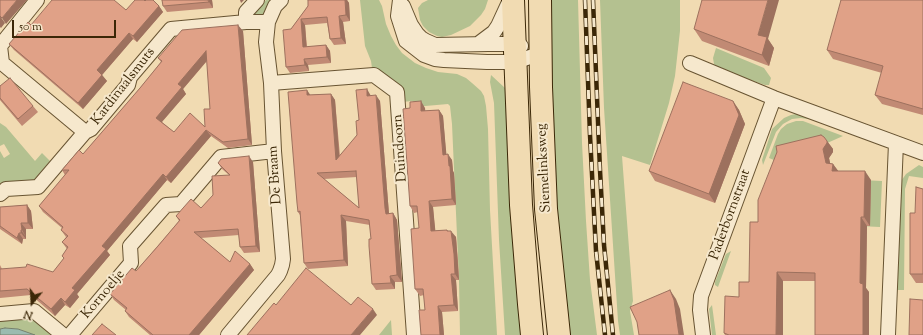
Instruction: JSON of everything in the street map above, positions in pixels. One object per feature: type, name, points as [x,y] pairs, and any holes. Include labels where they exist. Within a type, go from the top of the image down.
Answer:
[{"type":"main road","name":"Siemelinksweg","points":[[514,0],[521,205],[532,335]]},
{"type":"main road","name":"Siemelinksweg","points":[[540,0],[542,115],[546,209],[559,335]]},
{"type":"street","points":[[37,0],[0,46],[2,63],[85,132]]},
{"type":"street","points":[[246,22],[246,12],[257,0]]},
{"type":"street","name":"De Braam","points":[[228,335],[278,275],[283,259],[266,42],[268,22],[275,6],[281,0]]},
{"type":"street","points":[[400,0],[411,25],[417,34],[426,41],[435,44],[478,44],[516,53],[541,53]]},
{"type":"street","points":[[400,0],[398,16],[406,41],[424,55],[435,59],[487,62],[516,53]]},
{"type":"street","points":[[478,44],[494,32],[510,0]]},
{"type":"street","name":"Kardinaalsmuts","points":[[0,194],[6,189],[38,187],[85,132],[91,129],[124,90],[130,77],[171,29],[246,22],[268,22]]},
{"type":"street","points":[[690,63],[774,98],[923,153]]},
{"type":"street","name":"Duindoorn","points":[[270,83],[374,76],[397,92],[414,335]]},
{"type":"street","name":"Paderbornstraat","points":[[703,335],[700,310],[701,296],[774,98]]},
{"type":"street","points":[[888,335],[896,143]]},
{"type":"street","name":"Kornoelje","points":[[70,335],[131,263],[130,246],[166,205],[181,204],[221,157],[274,151]]},
{"type":"street","points":[[0,314],[34,311],[63,335]]},
{"type":"green space","points":[[266,0],[273,0],[266,11],[262,15],[250,17],[251,12],[256,12]]},
{"type":"green space","points":[[360,0],[379,0],[391,36],[402,53],[415,63],[426,68],[438,72],[457,74],[466,78],[481,91],[484,96],[488,129],[490,210],[497,335],[460,335],[459,280],[450,106],[448,104],[414,107],[413,101],[401,102],[372,68],[365,46]]},
{"type":"green space","points":[[428,0],[488,0],[481,15],[470,26],[451,35],[442,37],[429,32],[420,20],[418,8],[422,3]]},
{"type":"green space","points":[[548,0],[578,0],[586,221],[590,280],[597,335],[568,335],[556,220]]},
{"type":"green space","points":[[600,0],[680,0],[680,31],[675,76],[669,103],[650,165],[622,156],[633,301],[630,311],[634,335],[620,335],[618,321],[604,108]]},
{"type":"green space","points":[[716,48],[764,68],[771,78],[769,85],[765,85],[719,69],[714,64],[713,58]]},
{"type":"green space","points":[[491,75],[505,88],[508,96],[525,335],[505,335],[499,240],[494,103],[490,82]]},
{"type":"green space","points":[[801,113],[809,116],[808,119],[792,119],[783,124],[776,132],[763,165],[762,160],[772,129],[784,118]]},
{"type":"green space","points":[[796,121],[803,121],[843,136],[779,162],[769,158],[781,129],[787,124]]},
{"type":"green space","points":[[0,123],[6,127],[35,161],[42,153],[50,161],[34,180],[0,183],[0,151],[4,158],[10,154],[4,144],[0,146]]},
{"type":"green space","points":[[919,165],[923,167],[923,178],[909,176],[905,189],[904,290],[897,290],[899,184],[906,174]]},
{"type":"green space","points":[[839,179],[882,181],[880,227],[838,225]]},
{"type":"green space","points":[[731,251],[718,287],[715,285],[715,282],[726,254]]},
{"type":"green space","points":[[712,305],[716,335],[712,335],[709,309]]},
{"type":"green space","points":[[31,316],[53,335],[35,335],[18,329],[0,329],[0,318]]},
{"type":"green space","points":[[391,320],[392,335],[379,335]]},
{"type":"water","points":[[0,329],[18,329],[35,335],[0,335]]},
{"type":"building","points":[[0,0],[17,0],[2,18],[0,16]]},
{"type":"building","points":[[52,0],[114,0],[126,10],[135,0],[153,0],[159,6],[133,36],[129,33],[97,70],[102,75],[78,103],[9,44],[28,22],[31,25]]},
{"type":"building","points":[[162,0],[208,0],[209,2],[163,6]]},
{"type":"building","points":[[308,0],[345,0],[346,15],[339,16],[341,38],[330,39],[327,17],[301,19],[303,47],[326,45],[327,57],[304,59],[305,65],[286,67],[283,30],[291,29],[308,6]]},
{"type":"building","points":[[702,0],[768,0],[758,35],[767,37],[762,55],[694,29]]},
{"type":"building","points":[[841,0],[923,0],[923,109],[875,95],[883,66],[827,50]]},
{"type":"building","points":[[238,25],[248,139],[223,142],[206,130],[166,177],[163,174],[102,246],[106,249],[72,288],[75,290],[65,302],[61,298],[51,309],[27,289],[0,291],[0,269],[26,267],[27,264],[53,272],[64,258],[62,256],[68,247],[62,242],[68,236],[61,230],[63,227],[39,206],[69,170],[62,170],[79,150],[83,154],[140,88],[162,61],[158,58],[182,30]],"holes":[[[206,51],[210,109],[204,109],[205,127],[190,113],[174,132],[156,118],[182,87],[178,84]]]},
{"type":"building","points":[[10,78],[33,106],[18,119],[0,98],[0,86]]},
{"type":"building","points":[[683,82],[733,101],[739,115],[709,194],[649,171]]},
{"type":"building","points":[[367,89],[367,96],[376,95],[385,208],[386,214],[393,213],[397,275],[390,276],[391,283],[372,284],[369,246],[369,239],[371,239],[369,220],[341,215],[344,260],[304,263],[300,211],[298,212],[297,203],[288,92],[307,90],[307,95],[331,94],[336,160],[357,135],[356,121],[359,120],[356,90]],"holes":[[[356,171],[359,208],[317,173]]]},
{"type":"building","points":[[421,101],[421,111],[439,110],[443,155],[448,154],[450,166],[452,199],[429,201],[431,231],[451,231],[454,254],[455,274],[451,274],[454,305],[438,306],[440,335],[421,335],[419,310],[425,310],[423,289],[415,289],[411,229],[419,228],[417,206],[410,206],[403,109],[410,108],[410,102]]},
{"type":"building","points":[[821,135],[827,141],[823,149],[826,163],[833,164],[832,171],[865,171],[864,217],[861,217],[860,283],[863,284],[863,335],[815,335],[815,273],[777,272],[776,335],[729,335],[724,333],[725,296],[739,297],[739,282],[749,282],[750,222],[758,222],[758,200],[777,152],[776,146]]},
{"type":"building","points":[[249,156],[256,246],[240,247],[238,229],[194,232],[230,262],[235,251],[250,264],[189,335],[153,335],[125,311],[127,308],[110,294],[132,268],[136,271],[158,246],[180,220],[176,216],[191,199],[201,208],[213,195],[212,176],[230,175],[218,163],[221,159]]},
{"type":"building","points":[[916,187],[923,189],[923,274],[910,274],[910,213],[915,213]]},
{"type":"building","points":[[27,205],[28,223],[21,223],[22,230],[17,238],[0,226],[0,207]]},
{"type":"building","points":[[306,268],[351,305],[358,297],[373,309],[351,335],[247,335],[274,303],[276,305]]},
{"type":"building","points":[[670,290],[674,300],[679,335],[639,335],[637,322],[630,307]]},
{"type":"building","points":[[910,299],[923,300],[923,335],[909,335]]},
{"type":"building","points":[[102,324],[116,335],[92,335]]},
{"type":"railway","points":[[585,0],[596,251],[605,335]]},
{"type":"railway","points":[[593,0],[604,245],[613,335]]}]
